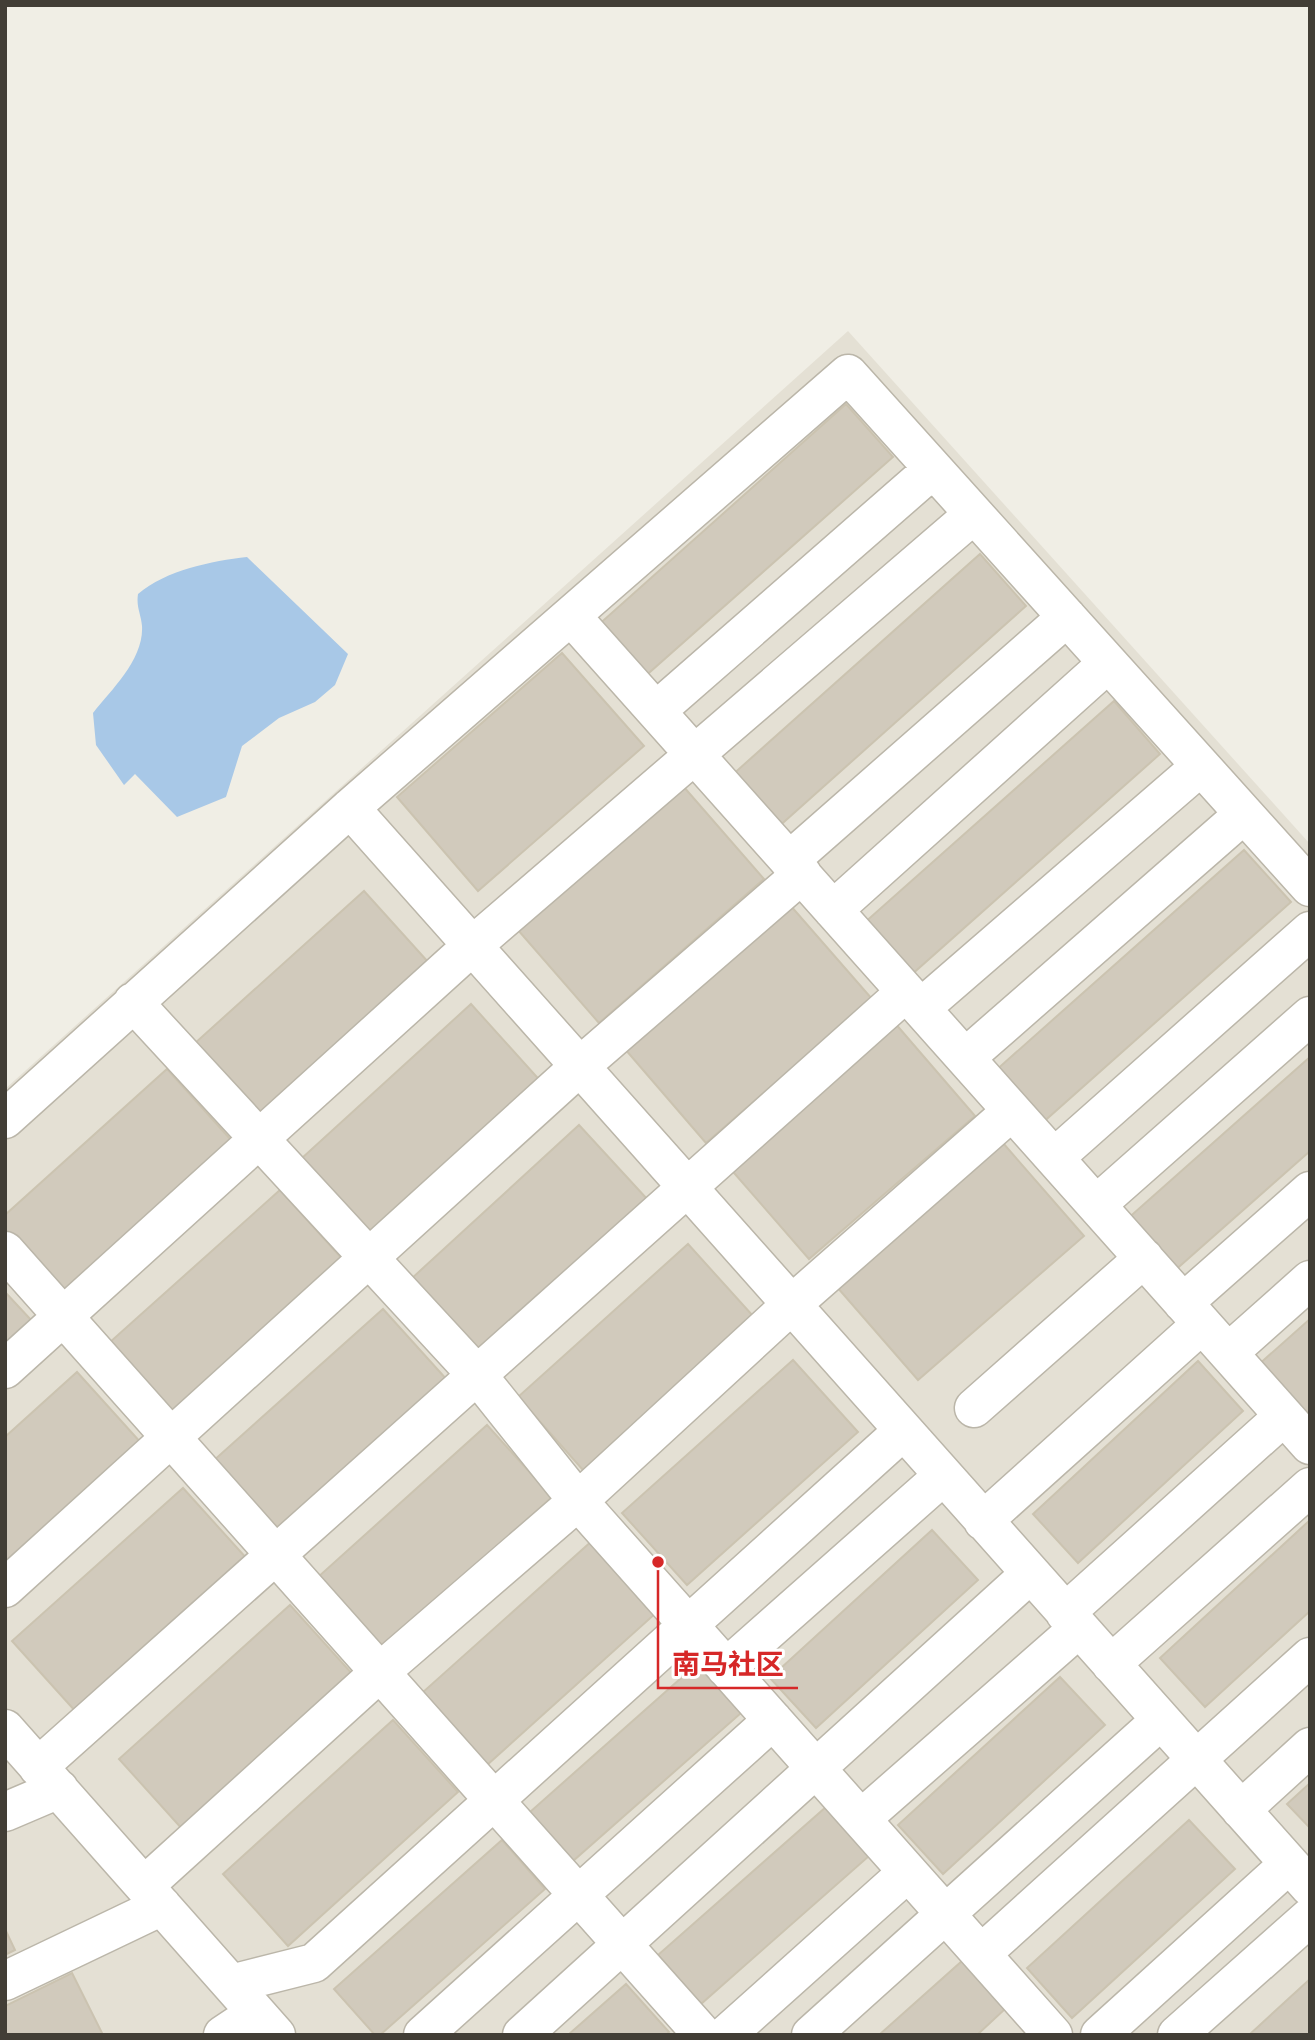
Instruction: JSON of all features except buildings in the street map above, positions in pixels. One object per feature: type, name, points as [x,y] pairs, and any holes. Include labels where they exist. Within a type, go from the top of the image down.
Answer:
[{"type":"street","points":[[5,1119],[349,808],[848,374],[1310,887]]},
{"type":"street","points":[[656,711],[933,469]]},
{"type":"street","points":[[5,1369],[472,946],[974,514]]},
{"type":"street","points":[[570,616],[1310,1445]]},
{"type":"street","points":[[5,1588],[371,1259],[1067,617]]},
{"type":"street","points":[[833,910],[1108,663]]},
{"type":"street","points":[[5,1812],[48,1778],[277,1556],[687,1188],[1201,766]]},
{"type":"street","points":[[349,808],[1299,1875],[1100,2035]]},
{"type":"street","points":[[965,1058],[1244,814]]},
{"type":"street","points":[[1054,1157],[1310,931]]},
{"type":"street","points":[[133,1002],[478,1376],[578,1501],[981,1954],[1042,2031]]},
{"type":"street","points":[[1096,1205],[1310,1016]]},
{"type":"street","points":[[5,1981],[153,1896],[380,1672],[578,1501],[791,1305],[1013,1111]]},
{"type":"street","points":[[983,1521],[1310,1191]]},
{"type":"street","points":[[5,1251],[703,2035]]},
{"type":"street","points":[[975,1408],[1144,1258]]},
{"type":"street","points":[[1228,1353],[1310,1280]]},
{"type":"street","points":[[861,1819],[1284,1416]]},
{"type":"street","points":[[231,1984],[314,1963],[903,1431]]},
{"type":"street","points":[[726,1668],[943,1476]]},
{"type":"street","points":[[1111,1664],[1310,1488]]},
{"type":"street","points":[[522,2035],[1030,1574]]},
{"type":"street","points":[[981,1954],[1310,1657]]},
{"type":"street","points":[[423,2035],[773,1720]]},
{"type":"street","points":[[811,2035],[1161,1720]]},
{"type":"street","points":[[5,1729],[266,2024],[223,2035]]},
{"type":"street","points":[[1241,1810],[1310,1747]]},
{"type":"street","points":[[726,2035],[908,1872]]},
{"type":"street","points":[[1178,2035],[1310,1917]]},
{"type":"shaded area","points":[[848,331],[1310,844],[1310,2035],[5,2035],[5,1089]]},
{"type":"water","points":[[247,557],[348,654],[335,685],[315,702],[279,718],[242,746],[226,797],[177,817],[135,774],[124,785],[96,745],[93,713],[125,673],[138,650],[142,626],[138,594],[176,573],[205,564]]},
{"type":"place","name":"南马社区","points":[[658,1562]]}]
